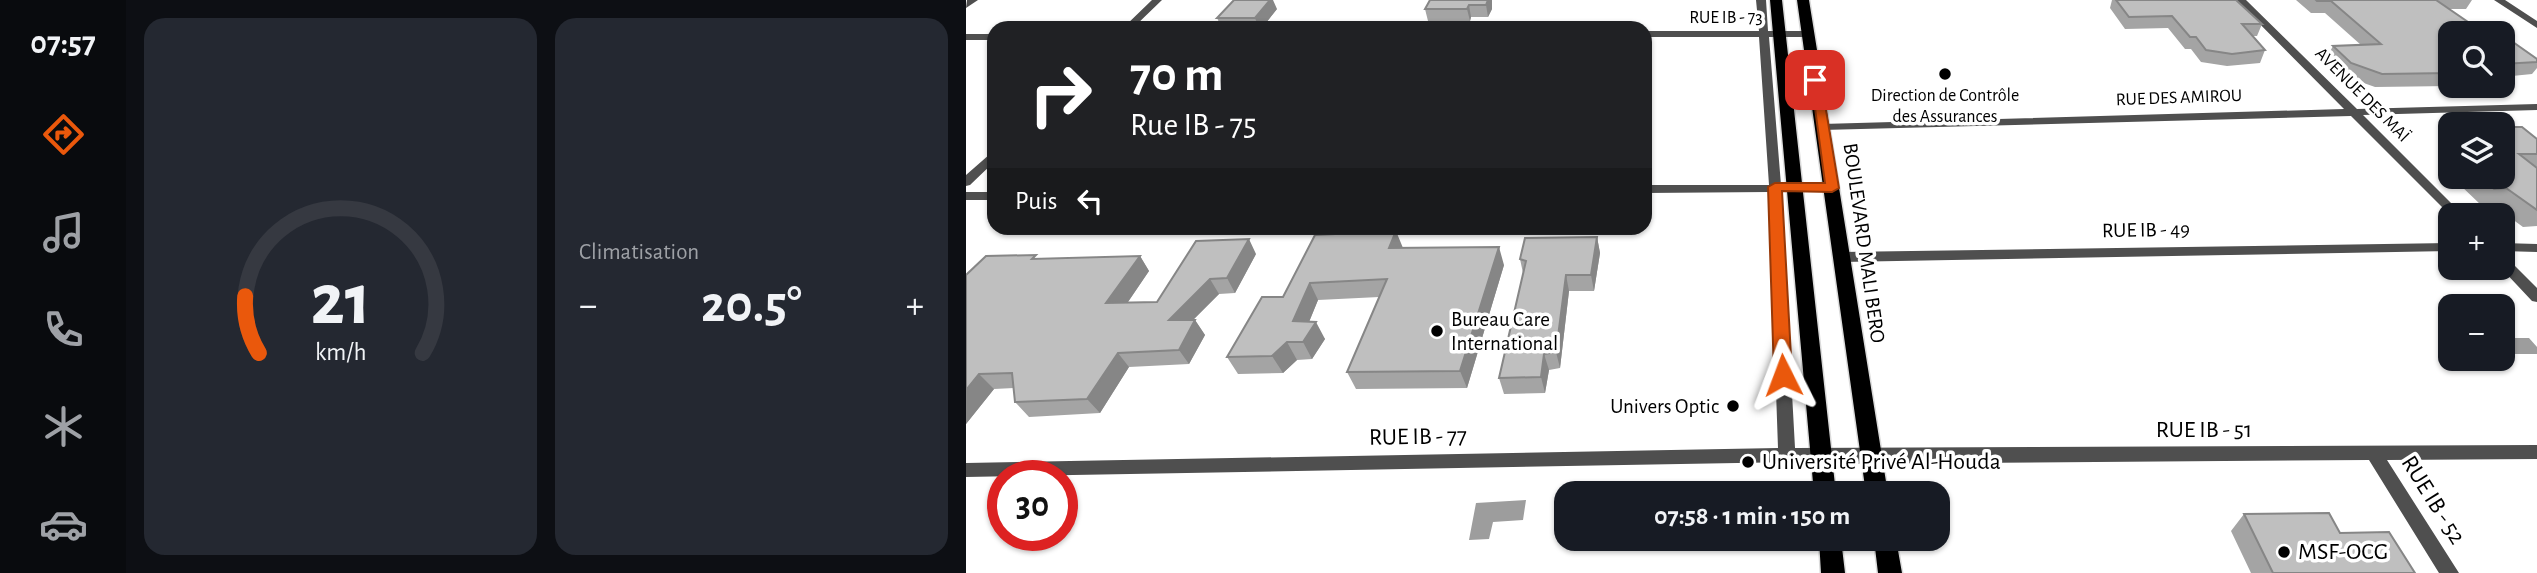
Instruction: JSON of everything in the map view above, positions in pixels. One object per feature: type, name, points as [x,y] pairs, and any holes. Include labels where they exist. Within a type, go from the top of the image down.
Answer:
[{"type":"main road","points":[[1776,0],[1772,34],[1796,187],[1824,481]]},
{"type":"main road","name":"BOULEVARD MALI BERO","points":[[1803,0],[1875,481]]},
{"type":"main road","points":[[1831,551],[1833,573]]},
{"type":"main road","points":[[1887,551],[1890,573]]},
{"type":"street","points":[[966,5],[973,0]]},
{"type":"street","points":[[1135,21],[1157,0]]},
{"type":"street","points":[[1761,0],[1772,34],[1775,187],[1787,455]]},
{"type":"street","name":"AVENUE DES MAÏ","points":[[2241,0],[2349,111],[2445,203]]},
{"type":"street","points":[[2499,0],[2537,25]]},
{"type":"street","name":"RUE IB - 73","points":[[1652,34],[1808,34]]},
{"type":"street","points":[[966,37],[987,37]]},
{"type":"street","name":"RUE DES AMIROU","points":[[1822,127],[2537,107]]},
{"type":"street","points":[[966,182],[987,162]]},
{"type":"street","points":[[1652,189],[1832,188]]},
{"type":"street","points":[[966,196],[987,196]]},
{"type":"street","name":"RUE IB - 49","points":[[1842,257],[2438,247]]},
{"type":"street","points":[[2515,247],[2537,248]]},
{"type":"street","points":[[2515,274],[2537,297]]},
{"type":"street","name":"RUE IB - 51","points":[[1871,457],[2537,452]]},
{"type":"street","name":"RUE IB - 52","points":[[2374,454],[2450,573]]},
{"type":"street","name":"RUE IB - 77","points":[[966,470],[1787,455],[1871,457]]},
{"type":"shaded area","points":[[2515,338],[2529,338],[2537,347],[2537,354],[2515,354]]},
{"type":"shaded area","points":[[1526,500],[1523,520],[1493,522],[1489,539],[1469,540],[1476,503]]},
{"type":"building","points":[[1234,0],[1270,0],[1255,18],[1217,18]]},
{"type":"building","points":[[1430,0],[1488,0],[1486,5],[1469,5],[1467,9],[1425,9]]},
{"type":"building","points":[[2116,0],[2236,0],[2262,24],[2242,24],[2265,50],[2232,54],[2206,50],[2196,37],[2190,37],[2172,16],[2129,17]]},
{"type":"building","points":[[2436,0],[2467,21],[2438,21],[2438,73],[2382,74],[2351,63],[2333,46],[2381,44],[2331,1],[2317,1]]},
{"type":"building","points":[[2515,44],[2537,59],[2537,62],[2515,63]]},
{"type":"building","points":[[2515,127],[2522,127],[2537,139],[2537,154],[2519,154],[2537,168],[2537,210],[2507,189],[2515,189]]},
{"type":"building","points":[[1315,235],[1394,235],[1389,248],[1499,247],[1460,371],[1347,372],[1387,279],[1310,283],[1293,321],[1316,322],[1303,342],[1287,342],[1272,356],[1227,357],[1262,297],[1283,297]]},
{"type":"building","points":[[1597,237],[1591,275],[1566,275],[1556,352],[1544,354],[1541,377],[1499,378],[1526,261],[1520,259],[1525,238]]},
{"type":"building","points":[[1249,239],[1227,278],[1210,279],[1169,320],[1195,320],[1179,350],[1118,353],[1087,399],[1015,402],[1012,373],[979,374],[966,390],[966,275],[986,256],[1036,255],[1032,259],[1140,256],[1106,303],[1157,302],[1196,241]]},
{"type":"building","points":[[2329,513],[2340,533],[2389,532],[2415,573],[2273,573],[2244,514]]},
{"type":"place","name":"Direction de Contrôle des Assurances","points":[[1945,74]]},
{"type":"place","name":"Bureau Care International","points":[[1437,331]]},
{"type":"place","name":"Univers Optic","points":[[1733,406]]},
{"type":"place","name":"Université Privé Al-Houda","points":[[1748,462]]},
{"type":"place","name":"MSF-OCG","points":[[2284,552]]},
{"type":"route","points":[[1783,375],[1775,187],[1832,188],[1815,80]]}]
